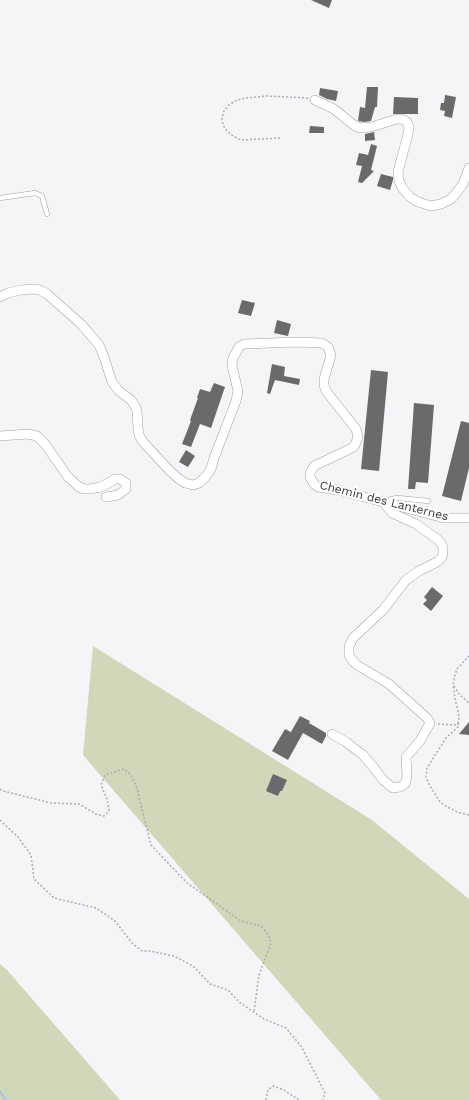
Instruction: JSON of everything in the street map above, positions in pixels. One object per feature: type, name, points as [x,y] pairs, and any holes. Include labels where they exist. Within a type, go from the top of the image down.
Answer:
[{"type":"street","points":[[315,100],[334,109],[355,126],[360,128],[371,127],[397,119],[402,119],[407,122],[409,127],[398,172],[399,181],[403,189],[410,197],[418,202],[431,206],[442,204],[451,199],[463,184],[469,168]]},
{"type":"street","name":"Chemin des Lanternes","points":[[0,297],[8,293],[21,290],[40,290],[47,294],[81,324],[98,345],[104,357],[112,382],[119,391],[131,400],[135,406],[137,410],[139,435],[143,442],[179,479],[185,483],[193,485],[199,483],[211,469],[238,394],[232,366],[233,358],[240,347],[244,344],[322,343],[328,347],[331,355],[324,378],[326,391],[356,429],[358,437],[352,448],[314,466],[310,473],[310,478],[314,484],[318,487],[338,490],[444,518],[469,518]]},
{"type":"street","points":[[0,436],[28,434],[37,436],[45,444],[68,477],[84,489],[101,487],[120,479],[126,483],[126,489],[118,495],[106,497]]},
{"type":"street","points":[[332,734],[346,742],[362,755],[383,780],[393,788],[400,788],[405,784],[406,757],[420,741],[430,723],[427,718],[389,684],[357,665],[349,655],[349,646],[353,638],[383,610],[406,580],[419,571],[437,562],[442,557],[443,553],[441,543],[416,524],[392,513],[384,503]]},
{"type":"lane","points":[[0,198],[35,193],[42,196],[47,214]]},
{"type":"lane","points":[[384,503],[391,499],[398,498],[428,501]]},
{"type":"path","points":[[280,138],[241,140],[233,136],[223,125],[222,119],[224,111],[229,105],[237,100],[246,98],[267,96],[315,100]]},
{"type":"path","points":[[469,656],[457,669],[453,685],[459,726],[446,738],[427,768],[426,777],[440,802],[457,812],[469,815]]},
{"type":"path","points":[[453,685],[459,694],[469,702]]},
{"type":"path","points":[[430,723],[455,725],[458,723]]},
{"type":"path","points":[[0,789],[51,803],[79,804],[96,814],[104,816],[109,811],[107,799],[101,785],[105,775],[124,769],[130,774],[136,785],[151,845],[187,883],[241,921],[261,926],[268,934],[271,943],[258,975],[254,1012]]},
{"type":"path","points":[[0,820],[18,837],[31,855],[34,879],[54,898],[96,908],[115,921],[133,944],[142,951],[150,951],[174,956],[193,966],[210,984],[228,990],[239,1002],[264,1019],[286,1028],[301,1046],[324,1093],[323,1100]]},
{"type":"path","points":[[266,1100],[268,1090],[273,1086],[284,1090],[299,1100]]},
{"type":"green space","points":[[93,646],[372,820],[469,899],[469,1100],[381,1100],[83,755]]},
{"type":"green space","points":[[0,964],[7,970],[120,1100],[0,1100]]},
{"type":"building","points":[[311,0],[332,0],[329,8]]},
{"type":"building","points":[[367,87],[378,87],[377,107],[375,107],[371,121],[358,121],[360,107],[365,108]]},
{"type":"building","points":[[320,88],[338,91],[336,101],[319,95]]},
{"type":"building","points":[[445,95],[456,97],[452,118],[444,116],[445,111],[440,110],[441,103],[444,103]]},
{"type":"building","points":[[394,97],[418,98],[418,114],[393,114]]},
{"type":"building","points":[[310,126],[324,127],[324,133],[309,133]]},
{"type":"building","points":[[374,132],[375,140],[365,141],[365,134]]},
{"type":"building","points":[[371,144],[377,146],[371,170],[374,171],[362,183],[358,182],[362,166],[356,165],[359,153],[368,155]]},
{"type":"building","points":[[381,174],[393,177],[390,190],[377,186]]},
{"type":"building","points":[[242,300],[255,303],[251,316],[238,313]]},
{"type":"building","points":[[277,320],[291,324],[288,336],[274,333]]},
{"type":"building","points":[[272,364],[285,367],[284,376],[300,379],[299,385],[275,380],[270,394],[267,393]]},
{"type":"building","points":[[371,370],[388,372],[379,471],[361,469]]},
{"type":"building","points":[[214,383],[225,387],[211,428],[200,424],[191,447],[182,444],[191,421],[190,420],[200,389],[210,392]]},
{"type":"building","points":[[414,403],[434,405],[428,483],[416,482],[415,489],[408,489]]},
{"type":"building","points":[[461,421],[469,423],[469,468],[461,501],[442,496]]},
{"type":"building","points":[[186,450],[195,456],[188,467],[179,462]]},
{"type":"building","points":[[432,587],[443,596],[431,611],[423,604],[427,600],[424,597]]},
{"type":"building","points":[[300,716],[310,721],[309,723],[326,733],[326,736],[322,744],[303,733],[288,760],[272,751],[285,729],[291,732]]},
{"type":"building","points":[[469,722],[469,735],[459,734]]},
{"type":"building","points":[[273,774],[287,780],[278,796],[266,791]]},
{"type":"waterway","points":[[0,1092],[6,1100]]}]
